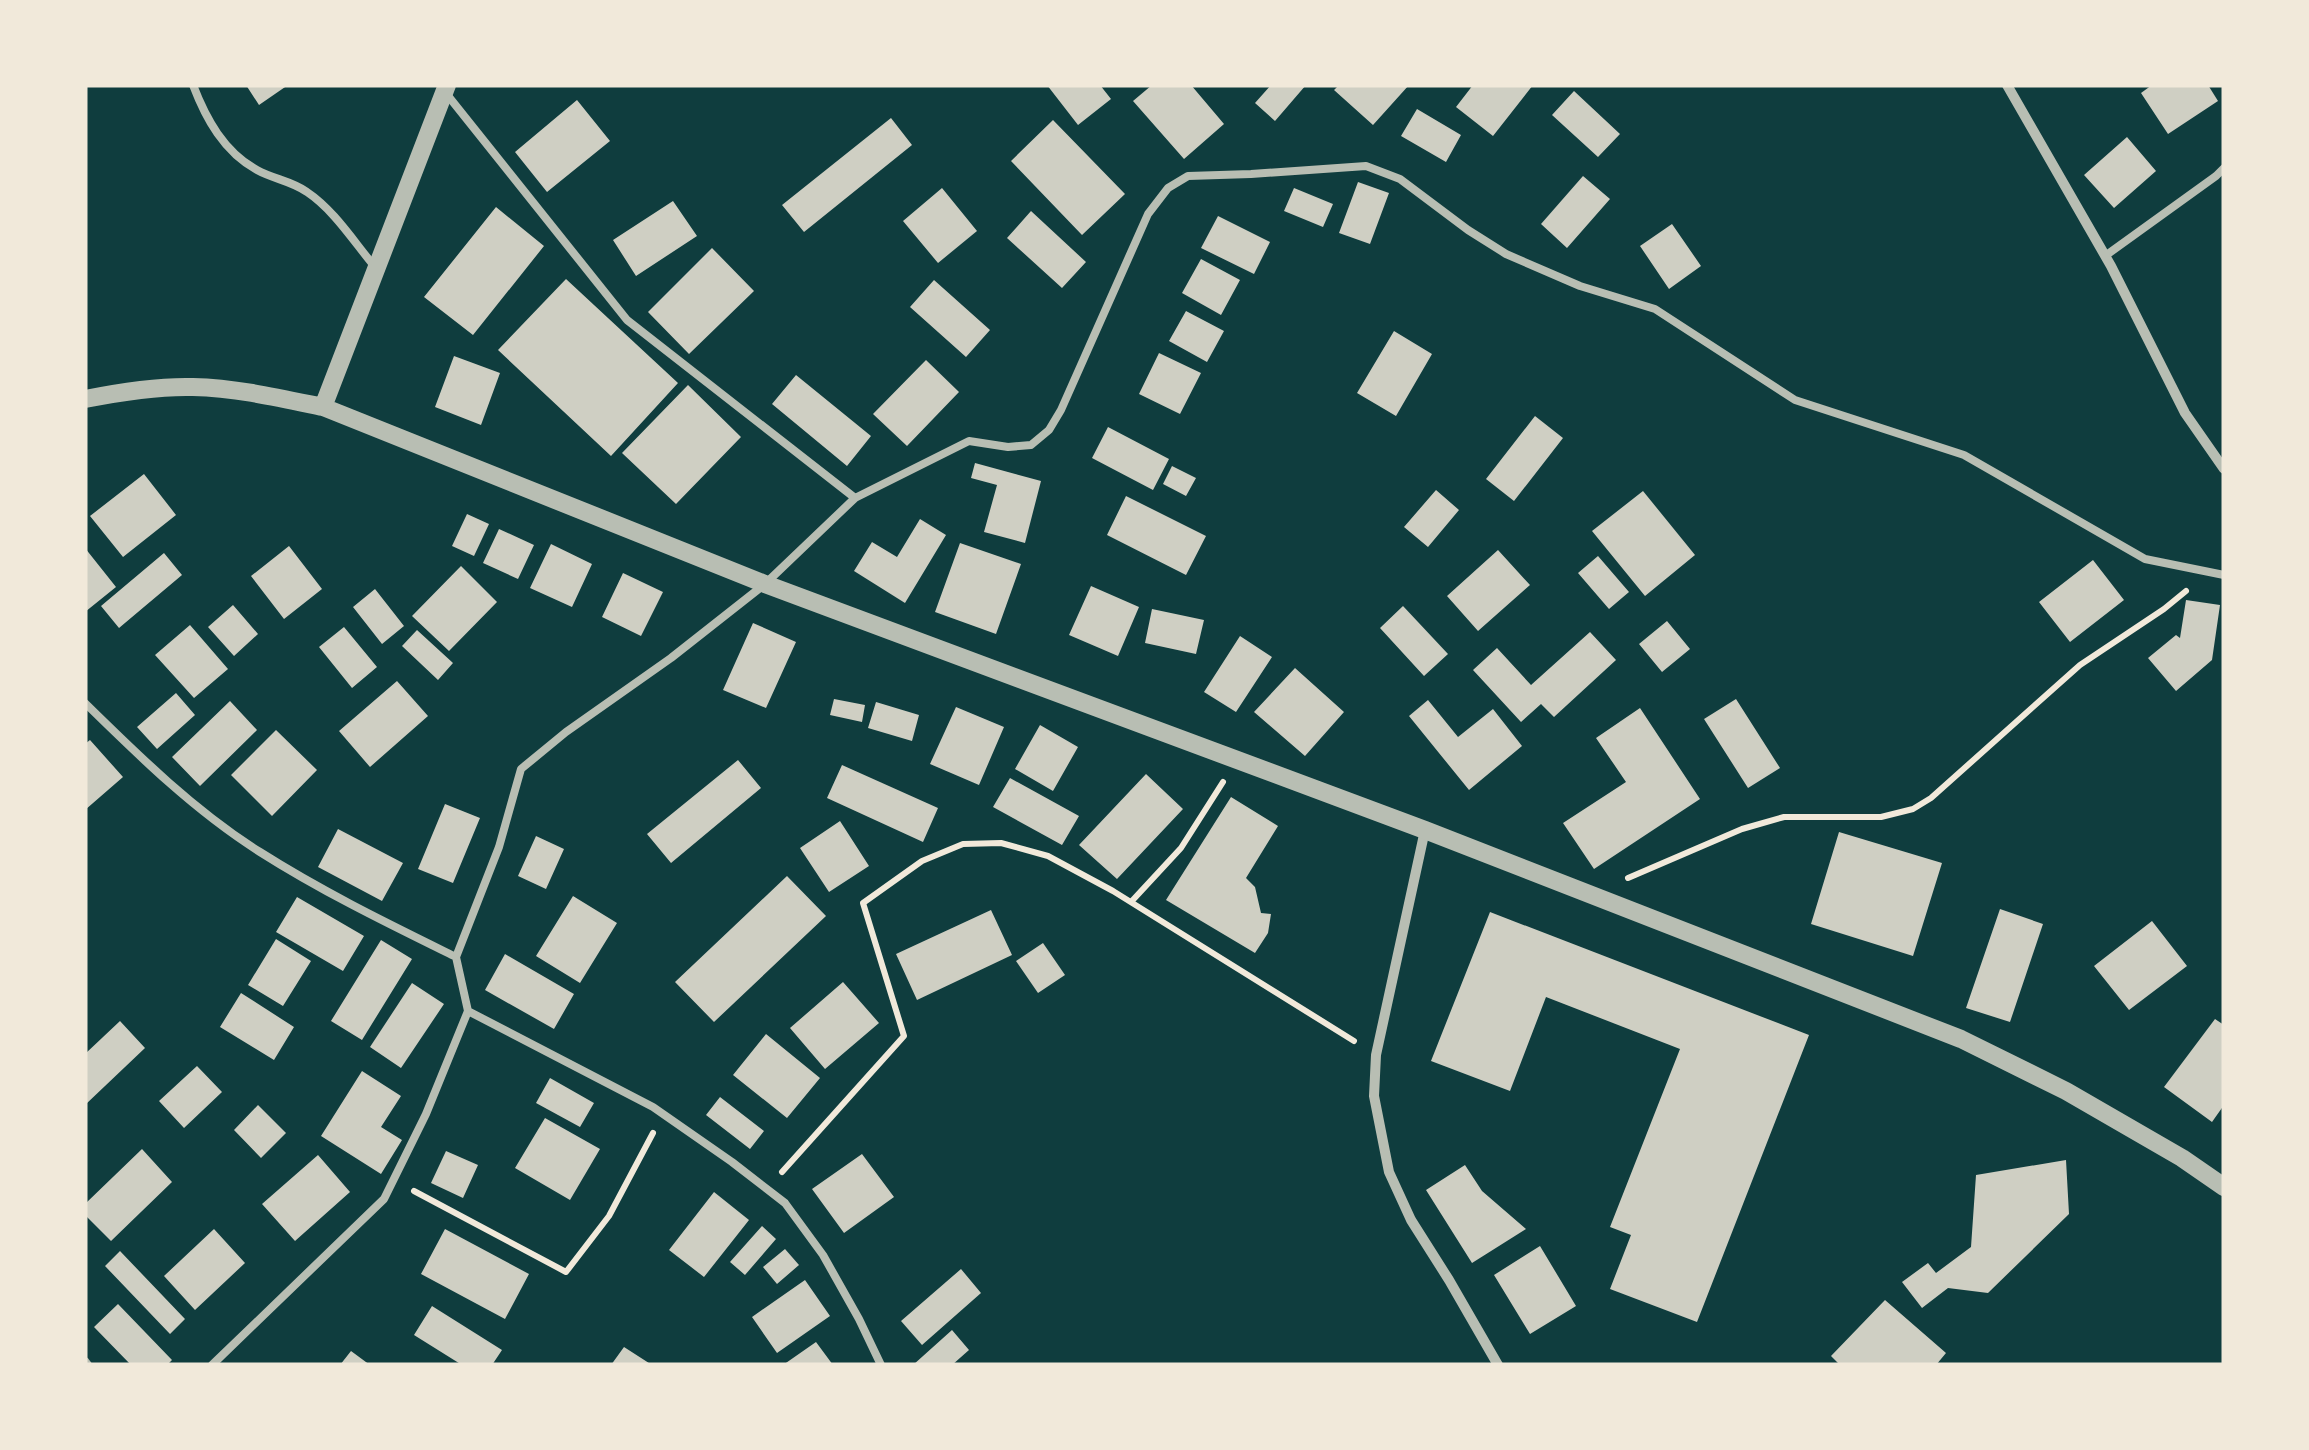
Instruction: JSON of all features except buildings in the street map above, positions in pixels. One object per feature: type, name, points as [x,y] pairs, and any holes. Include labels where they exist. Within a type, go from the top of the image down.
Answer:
[{"type":"street","points":[[2007,85],[2105,256],[2185,413],[2224,469]]},
{"type":"street","points":[[323,407],[444,87]]},
{"type":"street","points":[[85,398],[192,386],[262,394],[323,407],[765,584],[1425,830],[1961,1039],[2066,1091],[2224,1187]]},
{"type":"street","points":[[1425,830],[1376,1054],[1374,1096],[1389,1172],[1412,1220],[1498,1365]]},
{"type":"lane","points":[[192,85],[202,110],[235,155],[257,170],[305,190],[322,204],[376,269]]},
{"type":"lane","points":[[444,87],[627,320],[855,498]]},
{"type":"lane","points":[[212,1365],[384,1199],[394,1180],[468,1011],[456,957],[499,848],[521,770],[765,584],[855,498],[968,441],[1026,447],[1049,430],[1148,214],[1161,195],[1188,176],[1366,166],[1400,179],[1506,254],[1580,286],[1655,308],[1795,400],[1964,455],[2145,559],[2224,575]]},
{"type":"lane","points":[[2105,256],[2224,168]]},
{"type":"lane","points":[[85,704],[169,785],[257,850],[338,898],[456,957]]},
{"type":"lane","points":[[468,1011],[653,1107],[785,1203],[824,1255],[881,1365]]},
{"type":"path","points":[[1590,894],[1742,828],[1784,818],[1881,817],[1913,809],[1931,798],[2080,665],[2164,609],[2210,572]]},
{"type":"path","points":[[1131,902],[1181,848],[1238,760]]},
{"type":"path","points":[[766,1188],[904,1036],[863,902],[922,860],[963,844],[1002,843],[1048,856],[1131,902],[1376,1054]]},
{"type":"path","points":[[394,1180],[566,1272],[609,1216],[663,1114]]}]
